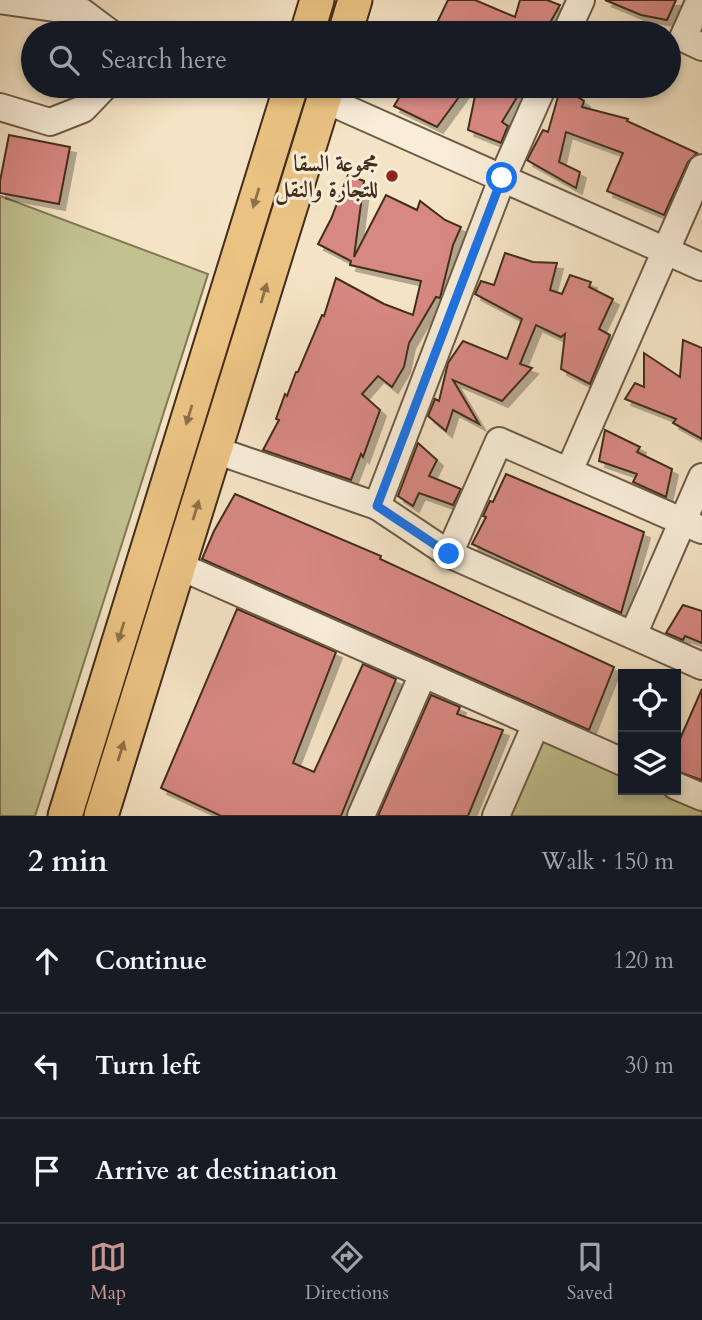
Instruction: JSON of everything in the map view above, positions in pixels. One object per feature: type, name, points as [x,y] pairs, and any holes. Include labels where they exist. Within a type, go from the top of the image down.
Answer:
[{"type":"main road","points":[[311,21],[317,0]]},
{"type":"main road","points":[[349,21],[355,0]]},
{"type":"main road","points":[[65,816],[287,98]]},
{"type":"main road","points":[[101,816],[324,98]]},
{"type":"street","points":[[0,0],[82,12],[94,21]]},
{"type":"street","points":[[571,21],[581,0]]},
{"type":"street","points":[[700,0],[683,38],[702,47]]},
{"type":"street","points":[[0,107],[50,122],[83,109],[94,98]]},
{"type":"street","points":[[336,98],[502,178],[702,267]]},
{"type":"street","points":[[377,506],[502,178],[538,98]]},
{"type":"street","points":[[569,471],[702,167]]},
{"type":"street","points":[[449,554],[499,440],[692,526]]},
{"type":"street","points":[[215,450],[377,506],[449,554],[702,666]]},
{"type":"street","points":[[633,635],[692,526],[702,477]]},
{"type":"street","points":[[179,566],[618,760]]},
{"type":"street","points":[[361,816],[423,674]]},
{"type":"street","points":[[496,816],[536,724]]},
{"type":"street","points":[[681,788],[702,797]]},
{"type":"green space","points":[[0,196],[208,274],[35,816],[0,816]]},
{"type":"green space","points":[[536,724],[618,760],[618,795],[681,795],[681,791],[702,797],[702,816],[496,816]]},
{"type":"building","points":[[448,0],[475,0],[515,17],[520,0],[547,0],[560,5],[551,21],[438,21]]},
{"type":"building","points":[[605,0],[676,0],[667,20],[641,15]]},
{"type":"building","points":[[399,98],[458,98],[437,127],[394,106]]},
{"type":"building","points":[[475,98],[517,98],[502,122],[508,126],[501,143],[468,130]]},
{"type":"building","points":[[558,98],[579,98],[584,101],[582,107],[628,119],[627,121],[697,153],[688,162],[664,215],[607,191],[623,153],[566,132],[559,162],[580,172],[576,188],[527,160],[543,130],[548,132]]},
{"type":"building","points":[[9,135],[70,147],[59,204],[0,193]]},
{"type":"building","points":[[348,175],[364,181],[354,257],[386,195],[417,210],[420,201],[445,220],[461,227],[453,245],[440,298],[436,297],[409,343],[404,367],[392,387],[378,376],[362,394],[380,410],[363,457],[361,454],[351,480],[263,450],[279,420],[276,419],[285,394],[287,396],[322,315],[324,316],[336,278],[384,304],[413,315],[421,281],[350,265],[351,261],[318,244]]},
{"type":"building","points":[[505,253],[533,262],[557,263],[550,290],[562,294],[570,275],[591,282],[589,287],[613,299],[599,329],[610,335],[590,384],[561,369],[565,334],[561,337],[536,325],[520,364],[532,368],[502,401],[453,380],[479,424],[453,410],[446,431],[428,416],[435,399],[439,401],[448,363],[463,341],[507,359],[522,319],[475,294],[481,281],[494,285]]},
{"type":"building","points":[[683,340],[702,348],[702,439],[673,423],[676,419],[625,399],[635,383],[644,387],[644,353],[680,377]]},
{"type":"building","points":[[605,430],[640,447],[637,452],[672,469],[666,497],[633,482],[637,474],[599,461]]},
{"type":"building","points":[[418,443],[437,460],[429,476],[461,489],[453,505],[419,493],[413,506],[398,496]]},
{"type":"building","points":[[506,474],[644,532],[621,613],[472,544],[486,517],[483,516],[490,501],[493,502]]},
{"type":"building","points":[[235,494],[381,556],[380,559],[614,667],[589,730],[202,559]]},
{"type":"building","points":[[683,605],[702,611],[702,643],[685,636],[683,640],[666,633]]},
{"type":"building","points":[[237,609],[336,652],[293,763],[314,772],[363,664],[396,679],[341,816],[221,816],[161,788]]},
{"type":"building","points":[[702,689],[702,780],[681,773],[681,737]]},
{"type":"building","points":[[431,695],[460,707],[457,714],[503,730],[468,816],[378,816]]},
{"type":"place","name":"مجموعة السقا للتجارة والنقل","points":[[392,176]]},
{"type":"route","points":[[449,554],[377,506],[502,178]]}]
